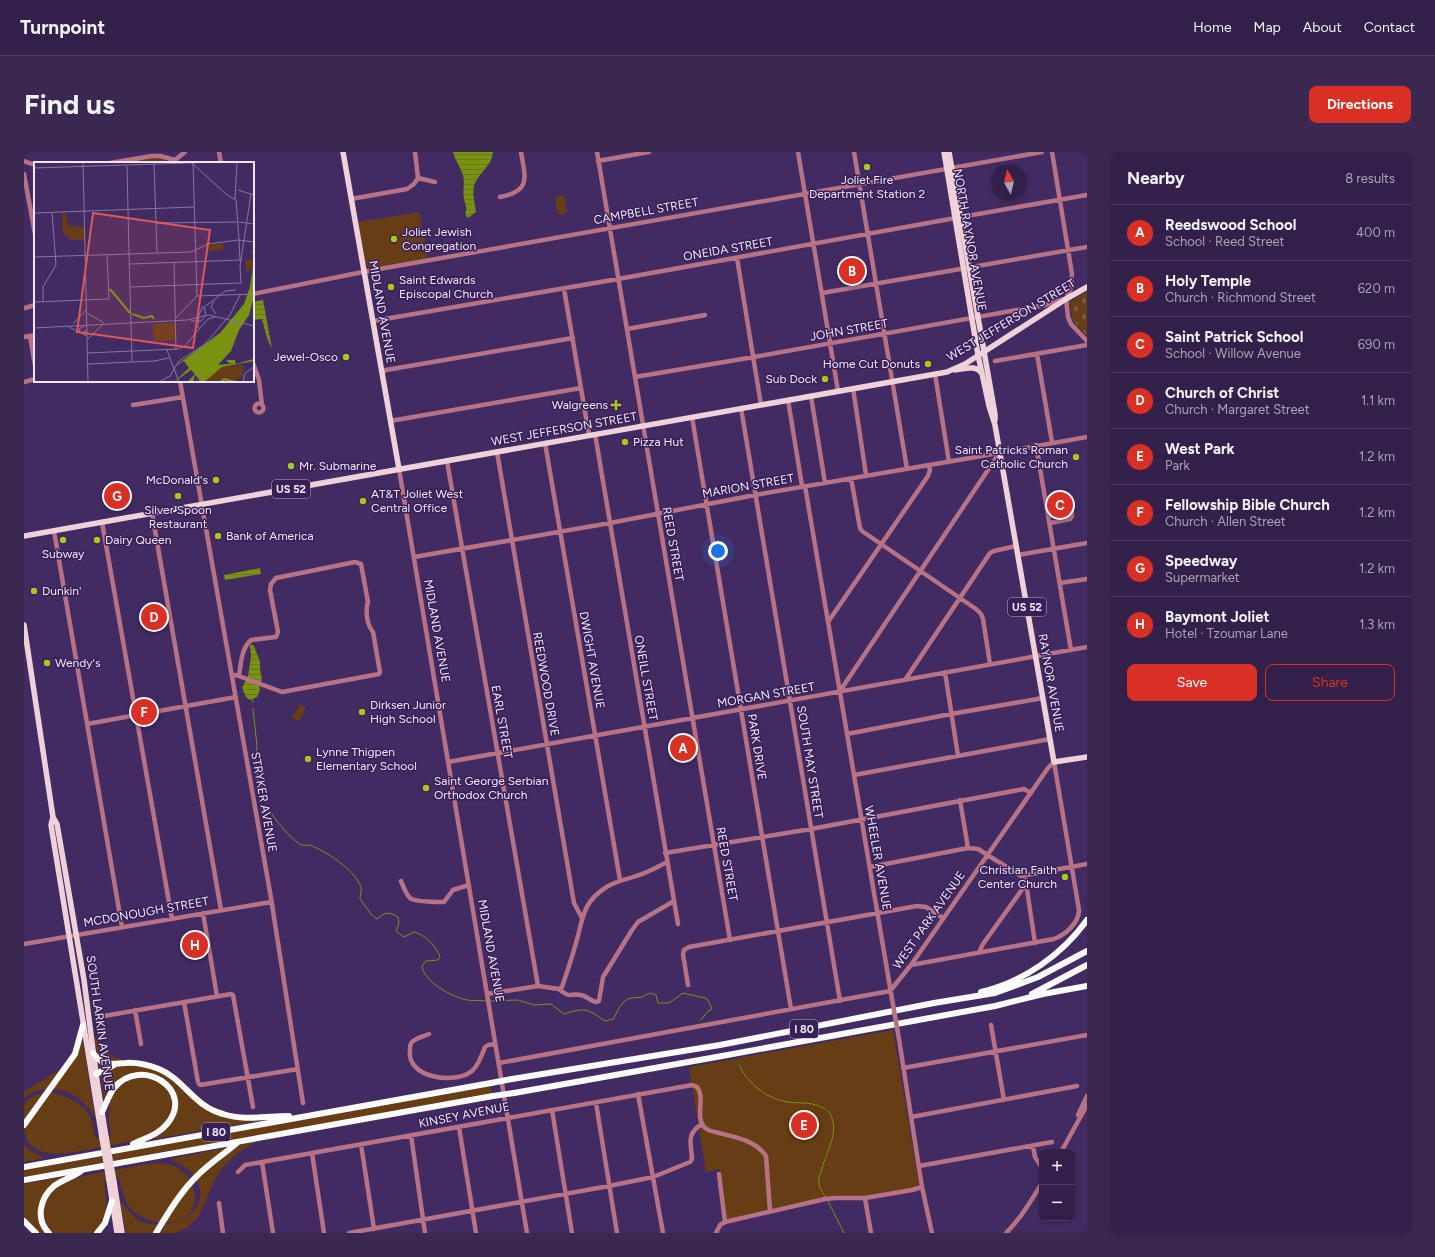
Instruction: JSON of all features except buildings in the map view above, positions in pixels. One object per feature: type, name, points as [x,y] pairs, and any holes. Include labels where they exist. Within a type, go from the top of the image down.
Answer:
[{"type":"highway","points":[[934,1003],[986,991],[1028,973],[1058,952],[1087,920]]},
{"type":"highway","name":"I 80","points":[[24,1167],[512,1079],[720,1045],[934,1003],[994,993],[1038,977],[1087,951]]},
{"type":"highway","name":"I 80","points":[[24,1180],[995,1006],[1022,999],[1087,965]]},
{"type":"highway","points":[[1022,999],[1087,986]]},
{"type":"highway","points":[[24,1125],[75,1054],[83,1025]]},
{"type":"highway","points":[[93,1053],[103,1062],[115,1064],[138,1063],[163,1071],[175,1079],[195,1100],[207,1108],[222,1114],[246,1118],[305,1116]]},
{"type":"highway","points":[[96,1074],[115,1064]]},
{"type":"highway","points":[[102,1112],[115,1087],[131,1076],[145,1074],[155,1077],[164,1082],[170,1089],[174,1098],[175,1107],[168,1123],[163,1129],[127,1148]]},
{"type":"highway","points":[[156,1233],[172,1207],[197,1175],[238,1142]]},
{"type":"highway","points":[[49,1233],[41,1219],[41,1208],[44,1199],[53,1187],[83,1169]]},
{"type":"highway","points":[[97,1233],[105,1223],[112,1201]]},
{"type":"highway","points":[[24,1221],[36,1233]]},
{"type":"main road","name":"MIDLAND AVENUE","points":[[343,152],[399,470]]},
{"type":"main road","name":"NORTH RAYNOR AVENUE","points":[[944,152],[949,168],[967,267],[975,317],[978,355]]},
{"type":"main road","name":"NORTH RAYNOR AVENUE","points":[[949,152],[949,168]]},
{"type":"main road","name":"WEST JEFFERSON STREET","points":[[24,536],[947,372],[958,368],[1087,287]]},
{"type":"main road","name":"NORTH RAYNOR AVENUE","points":[[975,317],[984,352]]},
{"type":"main road","name":"RAYNOR AVENUE","points":[[984,352],[995,414],[995,425]]},
{"type":"main road","name":"RAYNOR AVENUE","points":[[978,355],[989,406],[995,425],[1054,762]]},
{"type":"main road","name":"US 52","points":[[947,372],[976,368],[980,370],[982,374]]},
{"type":"main road","name":"SOUTH LARKIN AVENUE","points":[[24,625],[53,817],[57,824],[76,935],[102,1112],[104,1138]]},
{"type":"main road","points":[[1054,762],[1087,757]]},
{"type":"main road","name":"SOUTH LARKIN AVENUE","points":[[53,817],[51,825],[83,1025],[111,1181],[122,1233]]},
{"type":"main road","name":"SOUTH LARKIN AVENUE","points":[[111,1181],[112,1201],[117,1233]]},
{"type":"street","points":[[116,162],[160,156],[175,162],[185,152]]},
{"type":"street","points":[[219,152],[221,162]]},
{"type":"street","points":[[351,199],[407,189],[414,184],[418,178],[415,152]]},
{"type":"street","points":[[500,197],[516,193],[525,183],[521,152]]},
{"type":"street","name":"REED STREET","points":[[597,152],[730,940]]},
{"type":"street","points":[[598,161],[649,152]]},
{"type":"street","points":[[798,152],[838,391]]},
{"type":"street","points":[[854,152],[907,469]]},
{"type":"street","name":"CAMPBELL STREET","points":[[254,294],[364,272],[1042,152]]},
{"type":"street","points":[[1052,152],[1072,281],[1071,288],[1066,299],[1068,317],[1071,324],[1087,341]]},
{"type":"street","points":[[24,161],[34,165]]},
{"type":"street","points":[[24,174],[34,229]]},
{"type":"street","points":[[418,178],[435,182]]},
{"type":"street","name":"ONEIDA STREET","points":[[373,321],[737,258],[958,217],[1087,195]]},
{"type":"street","points":[[822,293],[1087,247]]},
{"type":"street","points":[[737,258],[761,405]]},
{"type":"street","name":"ONEILL STREET","points":[[564,288],[581,388],[610,522],[678,924]]},
{"type":"street","name":"JOHN STREET","points":[[635,377],[754,357],[1046,304],[1066,299]]},
{"type":"street","points":[[26,308],[34,305]]},
{"type":"street","points":[[627,329],[705,315]]},
{"type":"street","points":[[24,337],[33,335],[34,350]]},
{"type":"street","points":[[382,373],[386,370],[572,338]]},
{"type":"street","points":[[995,361],[1087,345]]},
{"type":"street","points":[[1037,354],[1052,442]]},
{"type":"street","points":[[254,366],[259,380],[262,405]]},
{"type":"street","points":[[935,374],[949,462]]},
{"type":"street","points":[[24,382],[34,379]]},
{"type":"street","name":"STRYKER AVENUE","points":[[180,382],[271,902],[303,1103]]},
{"type":"street","points":[[390,421],[581,388]]},
{"type":"street","points":[[853,388],[866,476]]},
{"type":"street","points":[[811,396],[825,483]]},
{"type":"street","points":[[133,405],[183,397]]},
{"type":"street","name":"WHEELER AVENUE","points":[[788,400],[862,819],[922,1187],[932,1233]]},
{"type":"street","name":"SOUTH MAY STREET","points":[[741,408],[840,1001]]},
{"type":"street","name":"PARK DRIVE","points":[[692,417],[791,1009]]},
{"type":"street","name":"MARION STREET","points":[[414,557],[804,486],[929,466],[1087,436]]},
{"type":"street","name":"DWIGHT AVENUE","points":[[545,443],[620,880]]},
{"type":"street","points":[[1036,445],[1071,650]]},
{"type":"street","name":"REEDWOOD DRIVE","points":[[497,452],[574,903],[582,918]]},
{"type":"street","points":[[840,691],[1000,452]]},
{"type":"street","name":"EARL STREET","points":[[447,461],[538,986]]},
{"type":"street","points":[[828,622],[928,476],[930,470],[929,466]]},
{"type":"street","name":"MIDLAND AVENUE","points":[[399,470],[527,1233]]},
{"type":"street","points":[[851,478],[860,528],[862,531],[976,609],[981,614],[990,664]]},
{"type":"street","points":[[1050,523],[1070,519],[1072,512]]},
{"type":"street","points":[[152,513],[221,910]]},
{"type":"street","points":[[102,522],[172,919]]},
{"type":"street","points":[[54,531],[122,927]]},
{"type":"street","points":[[1018,555],[1087,543]]},
{"type":"street","points":[[905,680],[990,553],[1016,546]]},
{"type":"street","points":[[232,676],[246,678],[282,692],[379,674],[380,672],[373,632],[369,627],[366,608],[368,602],[361,564],[355,562],[276,578],[271,584],[270,590],[278,632],[276,637],[251,640],[248,642],[244,651],[239,676]]},
{"type":"street","points":[[1060,583],[1087,579]]},
{"type":"street","name":"MORGAN STREET","points":[[448,762],[1035,656],[1087,649]]},
{"type":"street","points":[[945,672],[958,756]]},
{"type":"street","points":[[87,724],[236,697]]},
{"type":"street","points":[[847,734],[1043,698]]},
{"type":"street","points":[[854,775],[1050,739]]},
{"type":"street","name":"WEST PARK AVENUE","points":[[890,992],[911,965],[1048,768],[1054,762]]},
{"type":"street","name":"RAYNOR AVENUE","points":[[1035,943],[1060,937],[1068,930],[1079,915],[1054,762]]},
{"type":"street","points":[[665,853],[811,829],[1024,789],[1031,793]]},
{"type":"street","points":[[960,800],[968,848]]},
{"type":"street","points":[[870,867],[968,848],[978,849],[1021,876],[1087,864]]},
{"type":"street","points":[[560,989],[570,964],[582,918],[590,901],[605,888],[620,880],[637,876],[667,862]]},
{"type":"street","points":[[911,965],[1035,943],[1025,876]]},
{"type":"street","points":[[401,881],[409,897],[414,900],[437,902],[444,902],[453,890],[469,885]]},
{"type":"street","points":[[979,952],[983,944],[1026,884]]},
{"type":"street","points":[[487,994],[538,986],[560,989],[569,996],[579,995],[596,1002],[599,1001],[604,977],[632,930],[638,922],[674,901]]},
{"type":"street","name":"MCDONOUGH STREET","points":[[24,944],[271,902]]},
{"type":"street","points":[[688,985],[683,954],[684,950],[689,947],[917,906],[926,907],[943,918]]},
{"type":"street","points":[[203,913],[216,996]]},
{"type":"street","points":[[499,1063],[890,992]]},
{"type":"street","points":[[104,1016],[216,996],[229,994],[233,995],[253,1107]]},
{"type":"street","points":[[184,1002],[198,1082],[200,1085],[298,1068]]},
{"type":"street","points":[[135,1010],[141,1044]]},
{"type":"street","points":[[991,1025],[1004,1100]]},
{"type":"street","points":[[429,1034],[414,1040],[410,1044],[409,1055],[410,1061],[416,1068],[423,1073],[433,1076],[461,1077],[473,1071],[485,1047],[495,1044]]},
{"type":"street","points":[[903,1068],[1087,1035]]},
{"type":"street","name":"KINSEY AVENUE","points":[[238,1172],[245,1165],[692,1085],[697,1086],[700,1092],[702,1124]]},
{"type":"street","points":[[911,1117],[1077,1086]]},
{"type":"street","points":[[638,1094],[663,1233]]},
{"type":"street","points":[[1062,1149],[1087,1096]]},
{"type":"street","points":[[596,1102],[617,1233]]},
{"type":"street","points":[[1067,1140],[1087,1105]]},
{"type":"street","points":[[552,1110],[572,1233]]},
{"type":"street","points":[[349,1233],[653,1177],[690,1162],[692,1159],[691,1134],[694,1129],[702,1124],[707,1130],[735,1136],[762,1150],[766,1156],[770,1211]]},
{"type":"street","points":[[459,1126],[476,1233]]},
{"type":"street","points":[[411,1135],[425,1233]]},
{"type":"street","points":[[919,1166],[1052,1142]]},
{"type":"street","points":[[361,1144],[374,1228]]},
{"type":"street","points":[[1033,1146],[1035,1157],[1039,1163]]},
{"type":"street","points":[[312,1153],[324,1233]]},
{"type":"street","points":[[262,1162],[273,1233]]},
{"type":"street","points":[[719,1174],[726,1222]]},
{"type":"street","points":[[1006,1233],[1028,1206],[1041,1185]]},
{"type":"street","points":[[716,1233],[720,1225],[726,1222],[770,1211],[830,1198],[865,1198],[922,1187]]},
{"type":"street","points":[[865,1198],[871,1233]]},
{"type":"street","points":[[219,1203],[223,1233]]},
{"type":"green space","points":[[154,157],[164,159],[168,162],[142,162],[141,160]]},
{"type":"green space","points":[[564,195],[567,213],[558,215],[555,197]]},
{"type":"green space","points":[[419,212],[428,258],[370,268],[366,265],[358,222]]},
{"type":"green space","points":[[1087,291],[1087,336],[1073,321],[1069,302]]},
{"type":"green space","points":[[300,704],[306,708],[299,721],[292,718]]},
{"type":"green space","points":[[893,1030],[919,1184],[913,1188],[867,1196],[855,1196],[808,1203],[727,1220],[720,1169],[706,1172],[689,1067]]},
{"type":"green space","points":[[94,1036],[104,1050],[114,1057],[160,1071],[171,1079],[192,1099],[206,1109],[268,1119],[148,1140],[174,1117],[173,1092],[170,1084],[166,1080],[156,1075],[133,1074],[105,1101]]},
{"type":"green space","points":[[81,1043],[83,1043],[95,1118],[84,1103],[63,1090],[39,1090],[24,1098],[24,1092],[57,1072],[64,1066],[77,1052]]},
{"type":"green space","points":[[141,1077],[160,1083],[166,1089],[170,1097],[172,1105],[171,1114],[166,1123],[158,1130],[132,1141],[62,1154],[42,1152],[34,1148],[27,1141],[24,1105],[31,1098],[39,1094],[48,1093],[67,1097],[83,1108],[89,1115],[96,1139],[111,1136],[109,1116],[112,1098],[122,1085],[130,1080]]},
{"type":"green space","points":[[491,1086],[492,1094],[24,1177],[24,1169]]},
{"type":"green space","points":[[256,1142],[235,1155],[222,1168],[216,1177],[199,1216],[188,1227],[175,1233],[126,1233],[120,1201],[134,1217],[141,1222],[155,1224],[169,1224],[181,1220],[191,1214],[198,1205],[200,1195],[198,1184],[188,1169],[170,1159]]},
{"type":"green space","points":[[24,1144],[29,1150],[45,1158],[24,1162]]},
{"type":"green space","points":[[163,1163],[180,1169],[190,1179],[195,1198],[192,1209],[185,1217],[175,1221],[163,1222],[151,1220],[139,1215],[127,1204],[122,1193],[119,1178],[104,1181],[106,1209],[98,1228],[92,1233],[54,1233],[47,1225],[44,1219],[44,1209],[48,1199],[62,1184],[83,1176],[145,1164]]},
{"type":"green space","points":[[67,1176],[41,1201],[46,1233],[39,1233],[24,1219],[24,1184]]},
{"type":"shaded area","points":[[453,152],[493,152],[488,165],[474,186],[473,195],[476,212],[468,218],[465,214],[466,208],[463,176]]},
{"type":"shaded area","points":[[263,300],[272,349],[267,338],[262,319],[254,320],[254,302]]},
{"type":"shaded area","points":[[260,568],[261,574],[225,580],[224,575]]},
{"type":"shaded area","points":[[251,644],[254,646],[260,662],[262,680],[259,685],[260,690],[257,697],[250,700],[246,697],[242,688],[248,676]]},
{"type":"waterway","points":[[253,709],[257,746],[256,759],[258,781],[261,787],[266,790],[262,798],[267,802]]},
{"type":"waterway","points":[[268,807],[277,821],[296,841],[302,845],[309,845],[323,851],[353,874],[361,887],[360,899],[371,914],[377,919],[384,914],[390,913],[398,917],[399,923],[396,931],[404,937],[414,932],[423,936],[430,942],[440,957],[438,960],[426,961],[422,966],[424,972],[433,983],[454,996],[469,1000],[486,1001]]},
{"type":"waterway","points":[[491,1001],[518,1000],[534,1005],[551,1004],[564,1014],[577,1010],[586,1010],[605,1021],[613,1019],[622,1004],[628,999],[651,993],[656,995],[658,1003],[669,1003],[683,993],[708,1000],[712,1009],[708,1011],[701,1020]]},
{"type":"waterway","points":[[739,1065],[743,1072],[759,1090],[773,1098],[788,1102],[816,1105],[825,1109]]},
{"type":"waterway","points":[[826,1197],[819,1185],[819,1176],[829,1149],[834,1129],[832,1117],[828,1111]]},
{"type":"waterway","points":[[828,1201],[844,1233]]},
{"type":"place","name":"Joliet Fire Department Station 2","points":[[867,167]]},
{"type":"place","name":"Joliet Jewish Congregation","points":[[394,239]]},
{"type":"place","name":"Holy Temple","points":[[852,271]]},
{"type":"place","name":"Saint Edwards Episcopal Church","points":[[391,287]]},
{"type":"place","name":"Jewel-Osco","points":[[346,357]]},
{"type":"place","name":"Home Cut Donuts","points":[[928,364]]},
{"type":"place","name":"Sub Dock","points":[[825,379]]},
{"type":"place","name":"Walgreens","points":[[616,405]]},
{"type":"place","name":"Pizza Hut","points":[[625,442]]},
{"type":"place","name":"Saint Patricks Roman Catholic Church","points":[[1076,457]]},
{"type":"place","name":"Mr. Submarine","points":[[291,466]]},
{"type":"place","name":"McDonald's","points":[[216,480]]},
{"type":"place","name":"Speedway","points":[[117,496]]},
{"type":"place","name":"Silver Spoon Restaurant","points":[[178,496]]},
{"type":"place","name":"AT&T Joliet West Central Office","points":[[363,501]]},
{"type":"place","name":"Saint Patrick School","points":[[1060,505]]},
{"type":"place","name":"Bank of America","points":[[218,536]]},
{"type":"place","name":"Subway","points":[[63,540]]},
{"type":"place","name":"Dairy Queen","points":[[97,540]]},
{"type":"place","name":"Dunkin'","points":[[34,591]]},
{"type":"place","name":"Church of Christ","points":[[154,617]]},
{"type":"place","name":"Wendy's","points":[[47,663]]},
{"type":"place","name":"Fellowship Bible Church","points":[[144,712]]},
{"type":"place","name":"Dirksen Junior High School","points":[[362,712]]},
{"type":"place","name":"Reedswood School","points":[[683,748]]},
{"type":"place","name":"Lynne Thigpen Elementary School","points":[[308,759]]},
{"type":"place","name":"Saint George Serbian Orthodox Church","points":[[426,788]]},
{"type":"place","name":"Christian Faith Center Church","points":[[1065,877]]},
{"type":"place","name":"Baymont Joliet","points":[[195,945]]},
{"type":"place","name":"West Park","points":[[804,1125]]}]
